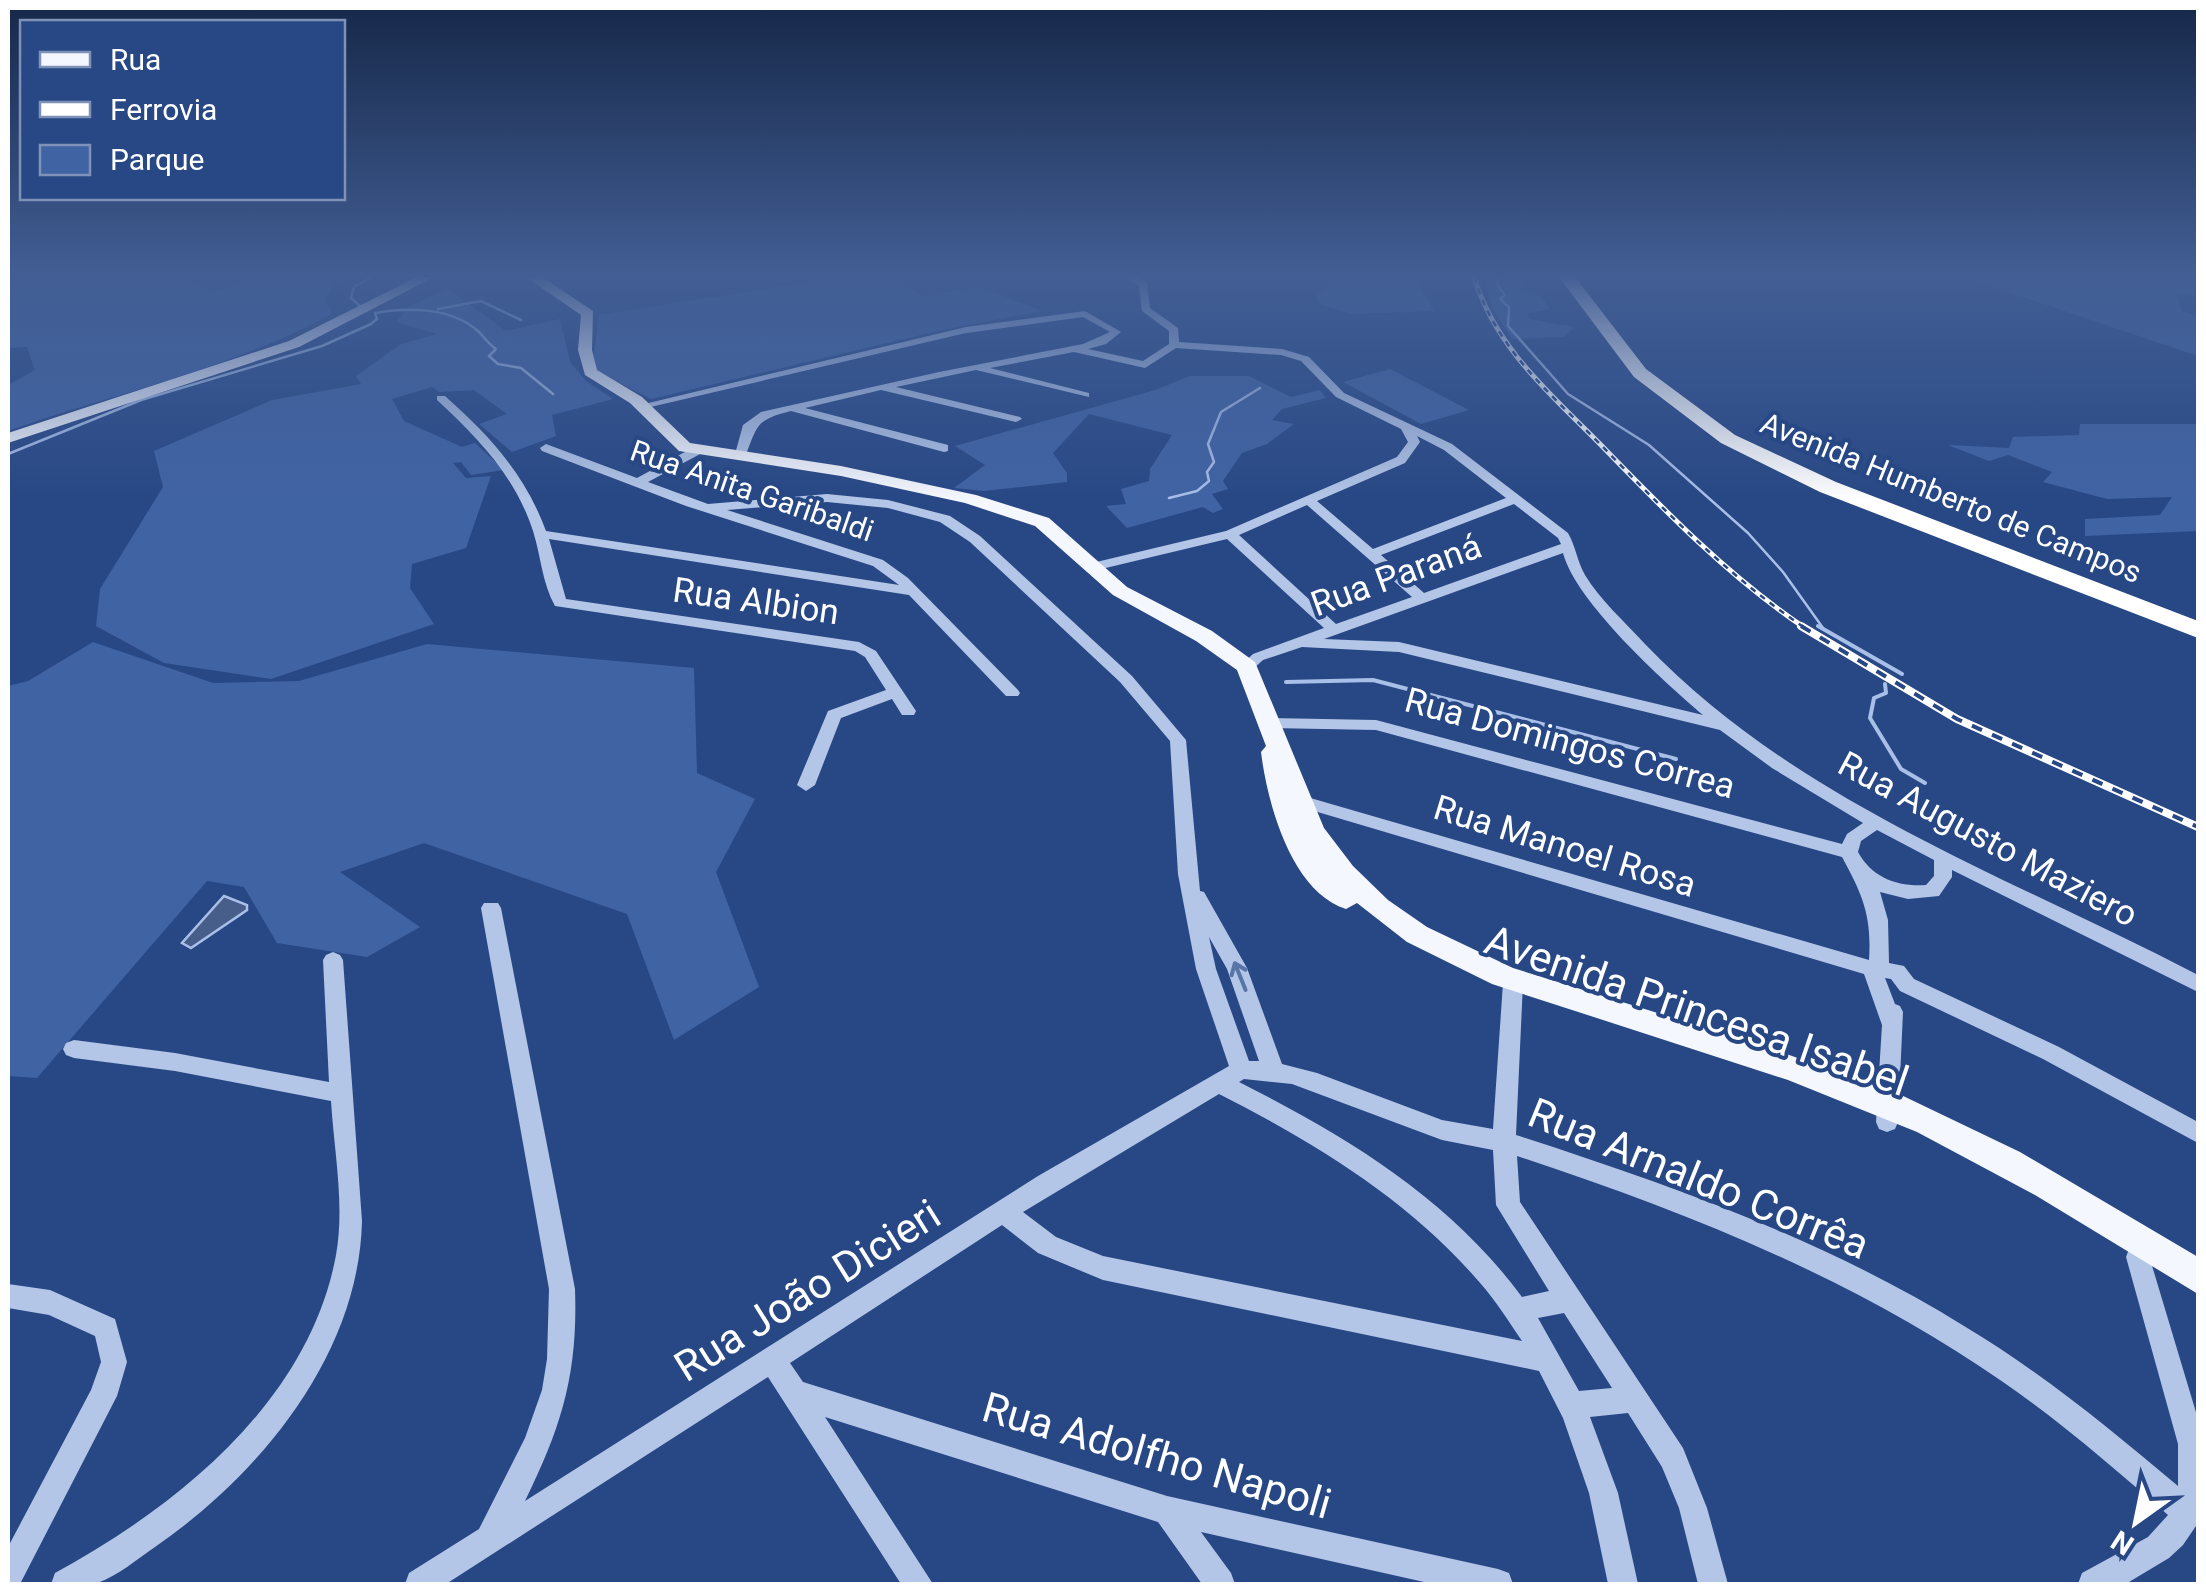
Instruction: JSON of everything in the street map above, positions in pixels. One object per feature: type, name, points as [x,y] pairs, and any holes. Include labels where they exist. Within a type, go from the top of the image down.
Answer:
[{"type":"highway","name":"Avenida Humberto de Campos","points":[[1628,351],[1696,419],[1789,470],[2198,627]]},
{"type":"main road","points":[[8,438],[272,351]]},
{"type":"main road","points":[[586,351],[590,372],[642,406],[677,444],[1012,510],[1042,522],[1120,591],[1204,636],[1248,667]]},
{"type":"main road","name":"Avenida Princesa Isabel","points":[[1248,667],[1300,800],[1327,854],[1372,902],[1439,949],[1513,990]]},
{"type":"main road","name":"Avenida Princesa Isabel","points":[[1269,722],[1280,808],[1292,840],[1310,864],[1353,905],[1407,946],[1513,990],[1710,1041],[1888,1113],[2037,1179],[2198,1277]]},
{"type":"main road","name":"Avenida Princesa Isabel","points":[[1888,1113],[2138,1257],[2198,1297]]},
{"type":"street","points":[[642,406],[875,351]]},
{"type":"street","points":[[741,454],[749,425],[765,414],[968,365],[1057,351]]},
{"type":"street","points":[[1082,351],[1145,365],[1165,351]]},
{"type":"street","name":"Rua Augusto Maziero","points":[[1243,351],[1295,356],[1316,366],[1340,395],[1460,454],[1563,536],[1568,561],[1585,584],[1655,661],[1725,726],[1874,823],[2198,984]]},
{"type":"street","points":[[968,365],[1086,395]]},
{"type":"street","points":[[875,386],[1016,419]]},
{"type":"street","points":[[440,398],[505,458],[547,552],[598,544]]},
{"type":"street","points":[[791,408],[944,448]]},
{"type":"street","points":[[1093,566],[1230,534],[1310,501],[1406,457],[1414,442],[1405,426]]},
{"type":"street","points":[[667,464],[677,444]]},
{"type":"street","name":"Rua Anita Garibaldi","points":[[546,448],[708,508],[878,563],[1012,693]]},
{"type":"street","points":[[639,482],[698,450]]},
{"type":"street","points":[[708,508],[827,498],[888,504],[945,520],[976,539],[1126,679],[1178,740],[1182,838],[1230,1076],[1383,1172],[1454,1231],[1487,1266],[1518,1310],[1572,1405],[1611,1510],[1623,1584]]},
{"type":"street","points":[[1371,554],[1514,500]]},
{"type":"street","points":[[1310,501],[1422,598]]},
{"type":"street","points":[[752,522],[757,504]]},
{"type":"street","points":[[541,534],[910,590]]},
{"type":"street","points":[[1230,534],[1334,630]]},
{"type":"street","name":"Rua Paraná","points":[[1248,667],[1258,658],[1568,546]]},
{"type":"street","points":[[812,575],[842,564],[842,550]]},
{"type":"street","name":"Rua Albion","points":[[547,552],[557,599],[563,604],[858,646],[871,654],[908,710]]},
{"type":"street","points":[[1369,617],[1364,630],[1370,642]]},
{"type":"street","points":[[1301,642],[1370,642],[1725,726]]},
{"type":"street","points":[[806,785],[834,715],[895,692]]},
{"type":"street","name":"Rua Domingos Correa","points":[[1269,722],[1376,725],[1854,861],[1887,887],[1904,892]]},
{"type":"street","name":"Rua Manoel Rosa","points":[[1300,800],[1889,981],[1981,1019],[2198,1133]]},
{"type":"street","points":[[1874,823],[1853,838],[1854,861],[1876,899],[1889,981],[1888,1113]]},
{"type":"street","points":[[1876,899],[1885,892],[1920,893],[1940,886],[1943,858]]},
{"type":"street","points":[[1192,888],[1238,968],[1272,1068]]},
{"type":"street","points":[[490,1537],[541,1439],[559,1386],[566,1339],[562,1289],[492,908]]},
{"type":"street","points":[[66,1584],[150,1531],[204,1488],[259,1435],[296,1382],[325,1326],[348,1257],[350,1207],[333,960]]},
{"type":"street","points":[[1513,990],[1504,1142],[1508,1205],[1673,1458],[1694,1508],[1714,1584]]},
{"type":"street","points":[[74,1050],[176,1062],[341,1094]]},
{"type":"street","name":"Rua Arnaldo Corrêa","points":[[1230,1076],[1272,1068],[1429,1126],[1504,1142],[1786,1246],[1917,1312],[2024,1381],[2188,1513]]},
{"type":"street","name":"Rua João Dicieri","points":[[420,1584],[1004,1212],[1230,1076]]},
{"type":"street","points":[[1004,1212],[1047,1244],[1102,1268],[1547,1359]]},
{"type":"street","points":[[2093,1584],[2156,1553],[2174,1538],[2188,1513],[2195,1476],[2192,1444],[2138,1257]]},
{"type":"street","points":[[8,1296],[50,1303],[106,1328],[114,1362],[103,1396],[8,1576]]},
{"type":"street","points":[[1518,1310],[1570,1299]]},
{"type":"street","points":[[772,1358],[918,1584]]},
{"type":"street","name":"Rua Adolfho Napoli","points":[[797,1394],[1167,1510],[1498,1584]]},
{"type":"street","points":[[1572,1405],[1637,1399]]},
{"type":"street","points":[[1167,1510],[1220,1584]]},
{"type":"green space","points":[[28,351],[251,351],[8,431],[8,385],[35,370]]},
{"type":"green space","points":[[391,351],[568,351],[570,362],[586,381],[613,399],[552,415],[556,436],[512,452],[479,424],[507,414],[474,390],[439,392],[432,387],[392,399],[404,421],[462,447],[475,443],[504,470],[471,475],[461,462],[453,463],[466,478],[491,476],[466,548],[412,564],[410,588],[434,624],[271,679],[164,663],[96,626],[100,589],[163,487],[154,451],[272,400],[361,384],[356,376]]},
{"type":"green space","points":[[594,351],[852,351],[651,399],[592,369]]},
{"type":"green space","points":[[1390,369],[1469,410],[1421,424],[1343,382]]},
{"type":"green space","points":[[1190,376],[1249,376],[1291,397],[1320,390],[1326,398],[1282,409],[1272,420],[1294,424],[1267,444],[1242,453],[1223,481],[1228,489],[1212,494],[1223,509],[1213,513],[1203,507],[1127,528],[1106,506],[1126,504],[1121,489],[1149,481],[1150,469],[1172,435],[1089,414],[1053,453],[1067,473],[1067,482],[984,491],[954,488],[985,465],[955,446],[1155,390]]},
{"type":"green space","points":[[2080,424],[2198,424],[2198,531],[2085,536],[2085,519],[2160,515],[2172,497],[2107,499],[2043,482],[2052,472],[2008,455],[1989,461],[1948,445],[2009,448],[2013,437],[2079,435]]},
{"type":"green space","points":[[93,642],[213,683],[299,681],[427,644],[694,668],[697,773],[755,799],[716,872],[759,987],[674,1040],[627,914],[424,843],[340,872],[420,927],[367,957],[277,943],[244,887],[207,881],[37,1078],[8,1076],[8,686],[28,681]]},
{"type":"shaded area","points":[[224,896],[247,905],[247,910],[191,948],[182,943]]},
{"type":"waterway","points":[[8,454],[141,400],[304,351]]},
{"type":"waterway","points":[[494,351],[489,356],[498,364],[521,368],[553,394]]},
{"type":"waterway","points":[[1530,351],[1568,394],[1649,445],[1748,533],[1783,572],[1823,628]]},
{"type":"waterway","points":[[1169,498],[1197,491],[1209,481],[1207,472],[1214,462],[1208,444],[1221,412],[1260,388]]},
{"type":"waterway","points":[[1818,626],[1902,674]]},
{"type":"waterway","points":[[1286,682],[1373,680],[1676,759]]},
{"type":"waterway","points":[[1885,684],[1886,693],[1874,698],[1870,718],[1901,769],[1925,783]]},
{"type":"railway","points":[[1513,351],[1544,388],[1698,542],[1805,628]]},
{"type":"railway","points":[[1801,626],[1957,719],[2198,827]]}]
